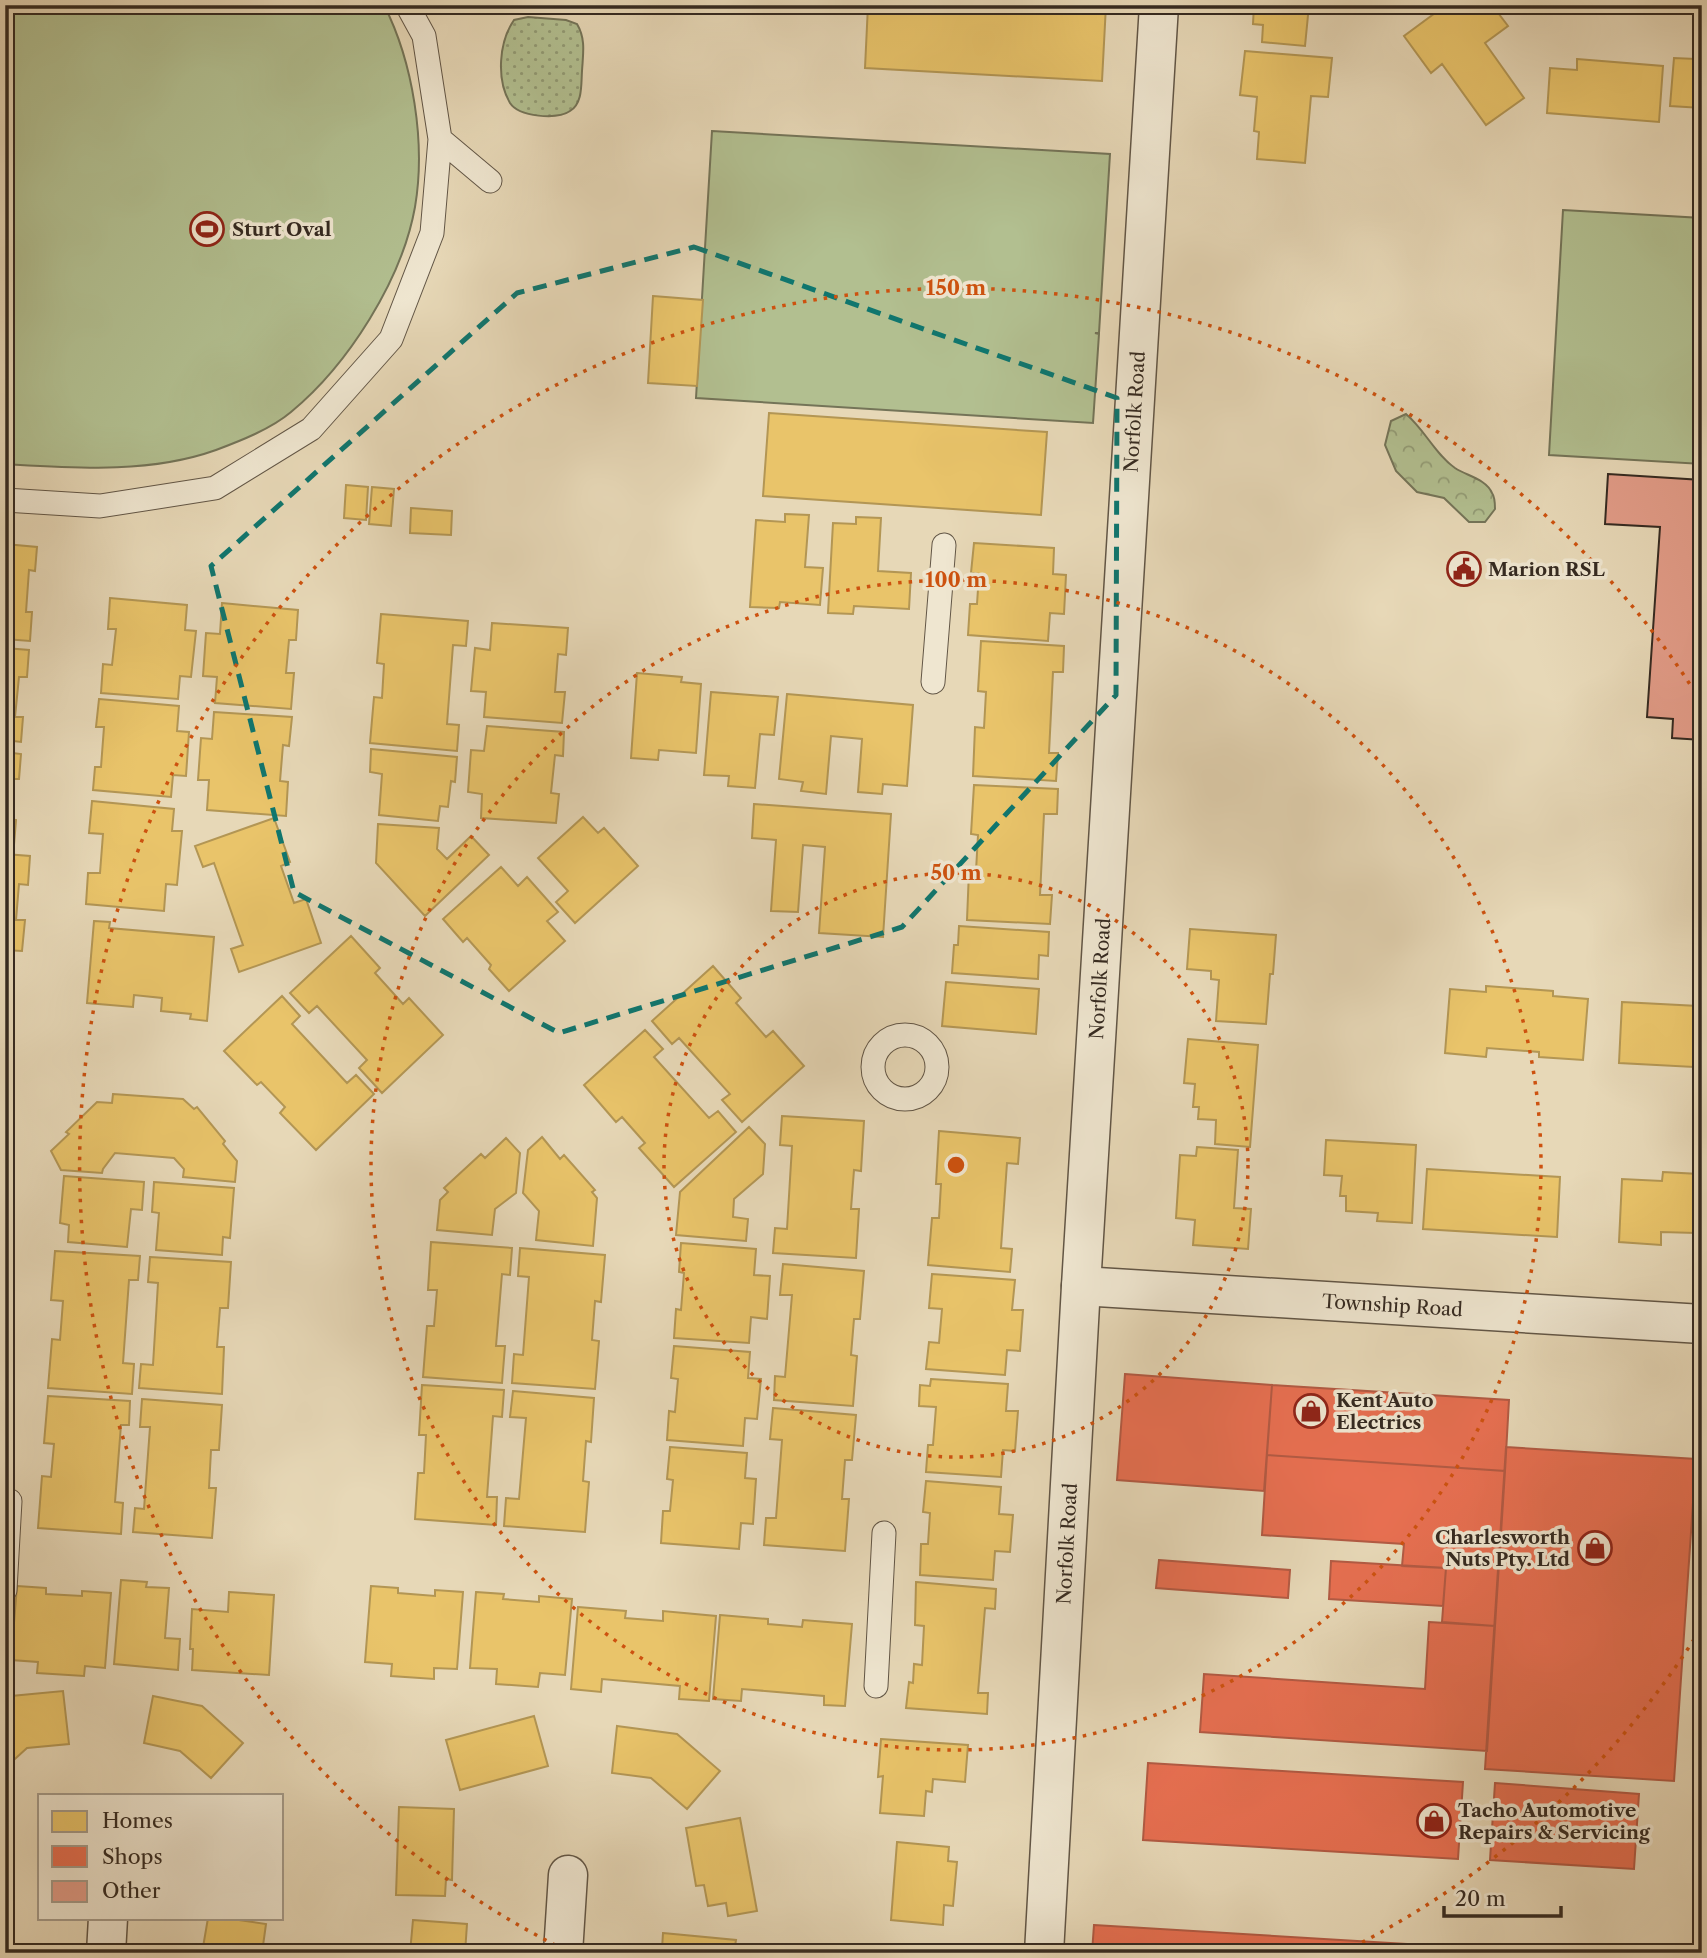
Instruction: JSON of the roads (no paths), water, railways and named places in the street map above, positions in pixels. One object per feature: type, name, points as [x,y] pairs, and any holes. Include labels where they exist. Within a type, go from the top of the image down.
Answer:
[{"type":"street","name":"Norfolk Road","points":[[1044,1953],[1081,1286],[1159,5]]},
{"type":"street","name":"Township Road","points":[[1081,1286],[1702,1324]]},
{"type":"street","points":[[563,1953],[568,1875]]},
{"type":"street","points":[[106,1953],[108,1920]]},
{"type":"lane","points":[[5,499],[100,506],[215,488],[311,429],[391,339],[432,233],[440,139],[424,36],[407,5]]},
{"type":"lane","points":[[440,139],[490,181]]},
{"type":"lane","points":[[933,682],[944,545]]},
{"type":"lane","points":[[5,1590],[10,1501]]},
{"type":"lane","points":[[876,1686],[884,1533]]},
{"type":"place","name":"Sturt Oval","points":[[207,229]]},
{"type":"place","name":"Marion RSL","points":[[1464,569]]},
{"type":"place","name":"Kent Auto Electrics","points":[[1311,1411]]},
{"type":"place","name":"Charlesworth Nuts Pty. Ltd","points":[[1595,1548]]},
{"type":"place","name":"Tacho Automotive Repairs & Servicing","points":[[1434,1821]]}]
